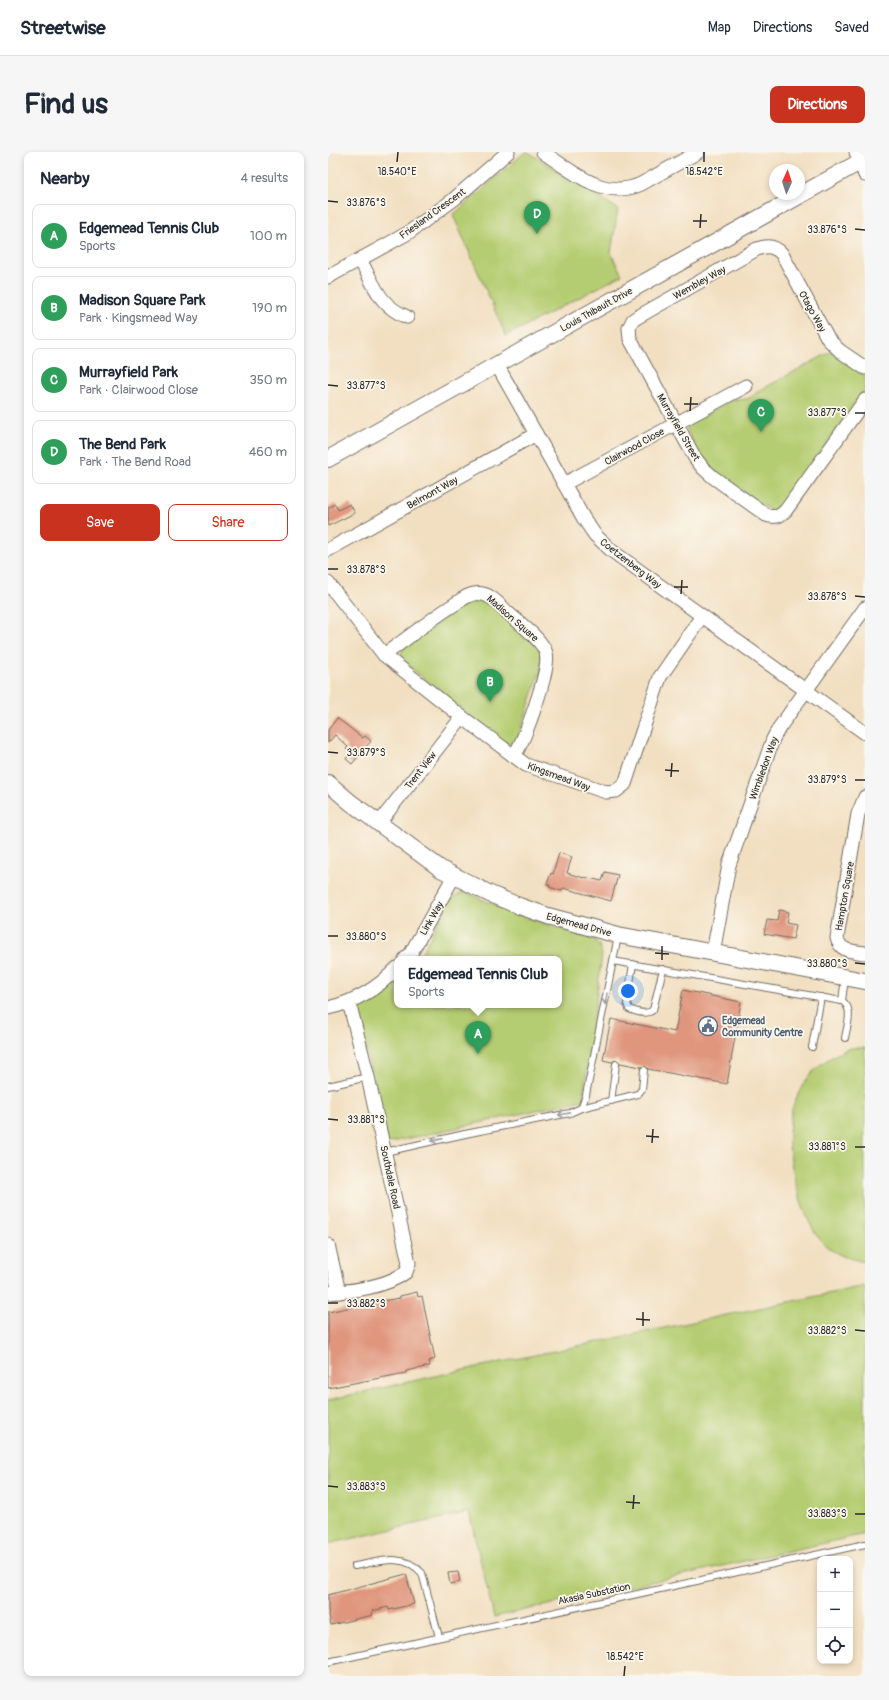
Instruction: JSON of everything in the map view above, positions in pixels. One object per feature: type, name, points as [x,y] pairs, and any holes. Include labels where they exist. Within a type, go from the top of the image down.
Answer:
[{"type":"street","name":"Friesland Crescent","points":[[328,277],[408,233],[453,200],[508,152]]},
{"type":"street","points":[[543,152],[571,172],[603,187],[619,190],[634,187],[698,152]]},
{"type":"street","name":"Louis Thibault Drive","points":[[328,459],[861,162]]},
{"type":"street","name":"Wembley Way","points":[[630,324],[636,318],[757,250],[765,246],[772,247]]},
{"type":"street","name":"Otago Way","points":[[772,247],[782,254],[828,339],[840,351],[865,368]]},
{"type":"street","points":[[360,260],[383,301],[392,310],[407,316]]},
{"type":"street","name":"Murrayfield Street","points":[[630,324],[628,331],[630,339],[702,468],[766,515],[775,517],[786,510],[865,400]]},
{"type":"street","name":"Coetzenberg Way","points":[[497,365],[584,519],[595,535],[612,551],[865,733]]},
{"type":"street","name":"Clairwood Close","points":[[564,484],[746,386]]},
{"type":"street","name":"Belmont Way","points":[[328,550],[536,434]]},
{"type":"street","name":"Kingsmead Way","points":[[328,583],[384,655],[462,717],[526,765],[606,792],[621,789],[625,784],[660,677],[702,616]]},
{"type":"street","name":"Madison Square","points":[[384,655],[441,613],[472,594],[485,594],[494,600],[542,644],[547,657],[544,676],[530,718],[519,748],[514,756]]},
{"type":"street","name":"Wimbledon Way","points":[[713,953],[729,865],[766,754],[779,728],[865,608]]},
{"type":"street","name":"Trent View","points":[[379,823],[462,717]]},
{"type":"street","name":"Edgemead Drive","points":[[328,783],[350,802],[441,870],[490,894],[519,906],[548,916],[618,935],[865,981]]},
{"type":"street","name":"Hampton Square","points":[[865,797],[858,814],[837,938],[840,946],[844,949],[865,953]]},
{"type":"street","name":"Link Way","points":[[408,956],[454,876]]},
{"type":"street","points":[[328,1008],[349,1002],[363,995],[382,982],[394,971]]},
{"type":"street","name":"Southdale Road","points":[[334,1293],[393,1280],[406,1272],[408,1267],[408,1254],[368,1077],[349,1002]]},
{"type":"street","points":[[328,1245],[334,1293]]},
{"type":"lane","points":[[581,1108],[586,1095],[618,935]]},
{"type":"lane","points":[[613,961],[842,1001],[846,1004],[849,1011],[845,1038]]},
{"type":"lane","points":[[633,964],[627,1004],[629,1009],[633,1011],[648,1013],[653,1010],[663,969]]},
{"type":"lane","points":[[842,1001],[845,978]]},
{"type":"lane","points":[[812,1047],[821,998]]},
{"type":"lane","points":[[611,1101],[616,1064]]},
{"type":"lane","points":[[385,1152],[570,1113],[581,1108],[633,1096],[641,1092],[644,1070]]},
{"type":"lane","points":[[328,1086],[368,1077]]},
{"type":"lane","name":"Akasia Substation","points":[[328,1662],[865,1544]]},
{"type":"lane","points":[[355,1566],[392,1560],[406,1562],[416,1566],[422,1574],[439,1638]]},
{"type":"green space","points":[[525,152],[528,152],[618,209],[611,253],[622,275],[506,336],[453,215]]},
{"type":"green space","points":[[832,351],[865,375],[865,390],[781,507],[778,510],[771,511],[711,468],[701,457],[687,430],[688,424],[734,399],[749,398],[757,392]]},
{"type":"green space","points":[[476,599],[487,603],[541,649],[544,660],[518,738],[511,744],[504,743],[401,660],[401,653],[404,647],[466,603]]},
{"type":"green space","points":[[462,893],[467,893],[521,916],[593,939],[599,944],[602,955],[583,1100],[388,1143],[356,1007],[394,977],[394,1008],[562,1008],[562,956],[418,956],[423,951],[450,899]]},
{"type":"green space","points":[[850,1048],[865,1048],[865,1262],[847,1258],[836,1253],[826,1246],[815,1233],[809,1222],[799,1194],[792,1165],[789,1141],[791,1114],[805,1081],[824,1062]]},
{"type":"green space","points":[[865,1286],[865,1534],[494,1617],[469,1512],[328,1544],[328,1400],[444,1374]]},
{"type":"building","points":[[335,504],[338,510],[350,504],[355,513],[328,526],[328,508]]},
{"type":"building","points":[[337,718],[363,738],[365,736],[371,741],[352,764],[346,759],[350,753],[346,749],[348,747],[335,735],[328,743],[328,730]]},
{"type":"building","points":[[559,853],[572,857],[567,873],[602,881],[605,872],[618,875],[611,901],[563,888],[562,891],[549,887],[550,885],[547,884],[551,873],[553,874]]},
{"type":"building","points":[[779,910],[788,912],[786,923],[796,925],[793,939],[764,934],[767,920],[777,921]]},
{"type":"building","points":[[683,990],[741,1002],[727,1084],[648,1069],[645,1066],[641,1067],[620,1063],[617,1060],[612,1062],[603,1060],[611,1019],[675,1032]]},
{"type":"building","points":[[417,1292],[418,1297],[422,1296],[435,1359],[429,1361],[430,1366],[406,1371],[406,1373],[328,1388],[328,1312],[352,1307],[351,1306],[400,1298],[400,1296]]},
{"type":"building","points":[[458,1572],[460,1582],[450,1584],[448,1573]]},
{"type":"building","points":[[406,1574],[414,1604],[389,1610],[388,1607],[372,1611],[373,1615],[331,1625],[328,1610],[328,1595]]},
{"type":"place","name":"The Bend Park","points":[[537,234]]},
{"type":"place","name":"Murrayfield Park","points":[[761,432]]},
{"type":"place","name":"Madison Square Park","points":[[490,702]]},
{"type":"place","name":"Edgemead Community Centre","points":[[708,1026]]},
{"type":"place","name":"Edgemead Tennis Club","points":[[478,1054]]}]
